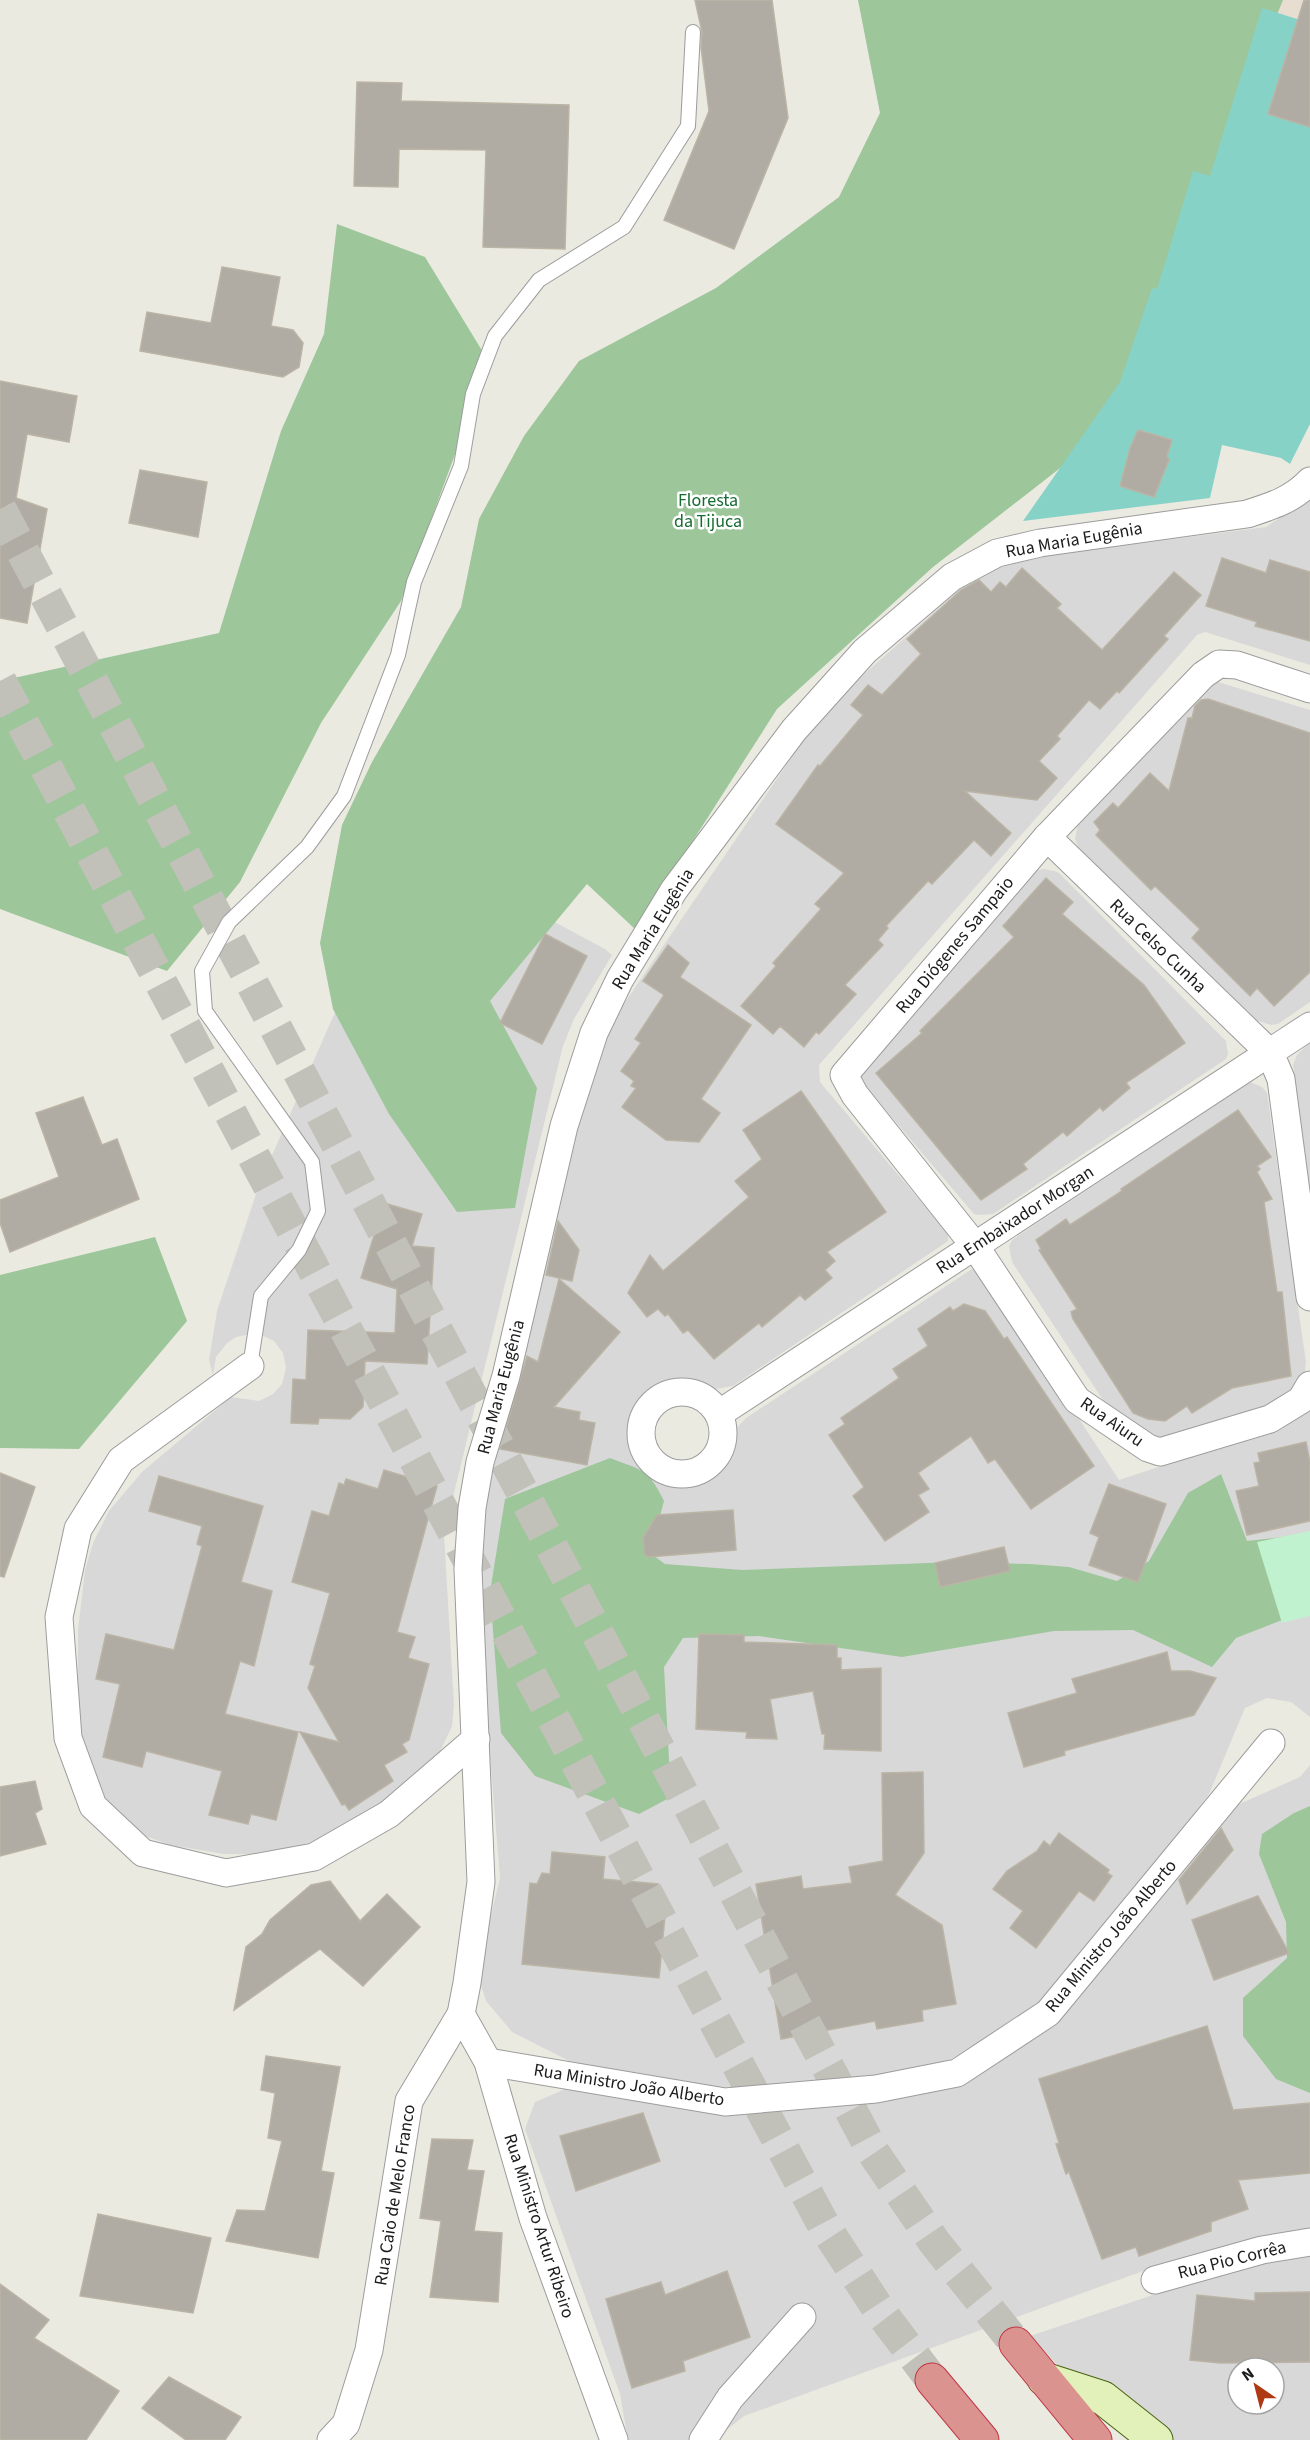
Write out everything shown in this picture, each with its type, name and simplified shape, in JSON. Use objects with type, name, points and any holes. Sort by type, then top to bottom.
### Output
[{"type":"highway","points":[[1016,2344],[1095,2440]]},
{"type":"highway","points":[[932,2380],[982,2440]]},
{"type":"street","name":"Rua Maria Eugênia","points":[[476,1739],[468,1569],[472,1508],[480,1462],[506,1376],[564,1126],[594,1033],[620,979],[674,890],[810,712],[865,651],[952,577],[997,553],[1040,543],[1247,514],[1280,504],[1299,492],[1310,481]]},
{"type":"street","name":"Rua Diógenes Sampaio","points":[[975,1246],[855,1095],[844,1075],[1047,837],[1203,675],[1219,664],[1237,665],[1310,688]]},
{"type":"street","name":"Rua Celso Cunha","points":[[1047,837],[1269,1053]]},
{"type":"street","name":"Rua Embaixador Morgan","points":[[720,1413],[1310,1026]]},
{"type":"street","points":[[1269,1053],[1281,1079],[1310,1297]]},
{"type":"street","name":"Rua Aiuru","points":[[975,1246],[1077,1400],[1148,1448],[1160,1452],[1270,1419],[1301,1400],[1310,1385]]},
{"type":"street","points":[[250,1366],[121,1460],[78,1530],[59,1617],[68,1738],[93,1806],[143,1854],[226,1873],[314,1857],[388,1814],[476,1739]]},
{"type":"street","name":"Rua Caio de Melo Franco","points":[[331,2440],[346,2424],[369,2349],[408,2101],[461,2014],[481,1882],[476,1739]]},
{"type":"street","name":"Rua Ministro João Alberto","points":[[488,2062],[725,2102],[876,2089],[957,2073],[1048,2013],[1271,1743]]},
{"type":"street","name":"Rua Ministro Artur Ribeiro","points":[[461,2014],[488,2062],[533,2218],[614,2440]]},
{"type":"street","name":"Rua Pio Corrêa","points":[[1155,2280],[1251,2252],[1310,2242]]},
{"type":"street","points":[[703,2440],[730,2398],[802,2317]]},
{"type":"street","points":[[1044,2379],[1103,2398],[1156,2440]]},
{"type":"lane","points":[[250,1366],[261,1296],[299,1250],[318,1211],[312,1162],[205,1011],[202,971],[229,922],[307,847],[344,796],[398,656],[414,582],[461,466],[473,394],[495,336],[539,280],[624,227],[688,126],[693,33]]},
{"type":"shaded area","points":[[1263,0],[1310,0],[1310,23],[1262,8]]},
{"type":"shaded area","points":[[1262,8],[1310,23],[1310,424],[1290,464],[1281,458],[1222,445],[1210,498],[1023,521],[1120,382],[1152,288],[1157,289],[1193,171],[1210,176]]},
{"type":"shaded area","points":[[1310,498],[1310,665],[1205,632],[1197,635],[819,1065],[820,1082],[948,1234],[948,1241],[733,1386],[716,1389],[678,1380],[654,1388],[638,1404],[629,1428],[634,1455],[641,1468],[652,1477],[676,1485],[702,1482],[720,1470],[728,1460],[734,1431],[746,1418],[972,1269],[983,1272],[1119,1480],[1279,1427],[1310,1407],[1310,1717],[1291,1702],[1267,1698],[1245,1708],[1209,1794],[1080,1967],[1012,2027],[937,2066],[817,2086],[699,2087],[587,2070],[512,2032],[486,2001],[477,1973],[500,1878],[472,1537],[588,1076],[613,1020],[823,711],[973,577],[1007,561],[1266,527]]},
{"type":"shaded area","points":[[1218,682],[1310,710],[1310,1002],[1278,1024],[1271,1025],[1252,1019],[1078,847],[1075,839],[1078,823],[1208,683]]},
{"type":"shaded area","points":[[405,842],[605,949],[612,955],[574,1019],[563,1046],[444,1534],[454,1705],[452,1726],[439,1754],[402,1795],[316,1841],[267,1853],[248,1854],[224,1854],[170,1845],[143,1835],[113,1811],[90,1774],[78,1723],[78,1630],[85,1570],[93,1543],[109,1511],[142,1472],[231,1397],[259,1401],[273,1394],[282,1384],[286,1368],[283,1353],[274,1341],[257,1333],[236,1337],[227,1343],[216,1357],[213,1375],[209,1360],[217,1311],[259,1185],[376,919]]},
{"type":"shaded area","points":[[1036,870],[1058,872],[1226,1041],[1228,1054],[1226,1059],[993,1214],[978,1215],[974,1214],[860,1080],[859,1068]]},
{"type":"shaded area","points":[[1310,1042],[1310,1191],[1293,1065],[1297,1055]]},
{"type":"shaded area","points":[[1250,1082],[1262,1087],[1267,1093],[1306,1362],[1304,1379],[1285,1403],[1145,1449],[1132,1444],[1012,1262],[1009,1246],[1012,1240]]},
{"type":"shaded area","points":[[1310,1765],[1310,2232],[1284,2232],[1143,2271],[744,2416],[714,2440],[628,2440],[620,2394],[525,2129],[535,2102],[570,2087],[784,2110],[909,2097],[979,2075],[1052,2023],[1228,1809],[1300,1777]]},
{"type":"shaded area","points":[[1310,2256],[1310,2440],[1172,2440],[1074,2382],[1030,2336],[1237,2267],[1286,2257]]},
{"type":"green space","name":"Floresta da Tijuca","points":[[858,0],[1283,0],[1109,430],[933,567],[777,709],[636,930],[587,884],[490,1001],[537,1088],[515,1208],[457,1212],[389,1114],[333,1009],[320,943],[342,825],[372,762],[461,607],[479,519],[524,436],[579,361],[716,288],[839,197],[880,113]]},
{"type":"green space","points":[[337,224],[425,257],[489,362],[401,601],[321,723],[240,882],[167,971],[0,909],[0,681],[219,633],[281,431],[324,334]]},
{"type":"green space","points":[[155,1237],[187,1321],[79,1449],[0,1448],[0,1275]]},
{"type":"green space","points":[[610,1458],[649,1476],[664,1501],[650,1553],[665,1564],[742,1570],[955,1562],[1030,1564],[1069,1567],[1117,1581],[1149,1561],[1188,1493],[1221,1474],[1247,1541],[1310,1534],[1310,1609],[1236,1638],[1212,1667],[1133,1630],[1054,1631],[902,1657],[759,1636],[683,1638],[664,1667],[671,1797],[639,1814],[535,1776],[501,1733],[490,1592],[505,1499]]},
{"type":"green space","points":[[1310,1531],[1310,1616],[1282,1623],[1257,1542]]},
{"type":"green space","points":[[1310,1806],[1310,2093],[1276,2079],[1243,2036],[1243,1998],[1287,1958],[1286,1922],[1259,1854],[1262,1834],[1294,1813]]},
{"type":"building","points":[[695,0],[772,0],[788,118],[734,249],[664,220],[709,111],[701,47],[702,32]]},
{"type":"building","points":[[1304,0],[1310,0],[1310,127],[1268,114]]},
{"type":"building","points":[[357,82],[402,83],[401,101],[569,105],[565,249],[483,247],[486,150],[399,149],[398,187],[354,186]]},
{"type":"building","points":[[222,267],[280,277],[271,326],[293,330],[303,343],[299,367],[283,377],[140,351],[147,312],[211,323]]},
{"type":"building","points":[[0,381],[77,396],[69,442],[27,434],[16,498],[47,509],[27,623],[0,618]]},
{"type":"building","points":[[1138,430],[1172,440],[1167,456],[1169,460],[1154,497],[1120,486],[1130,448]]},
{"type":"building","points":[[140,470],[207,482],[198,537],[129,523]]},
{"type":"building","points":[[1222,558],[1266,573],[1270,560],[1310,572],[1310,641],[1255,626],[1257,622],[1206,606]]},
{"type":"building","points":[[1022,568],[1061,604],[1057,608],[1102,650],[1174,572],[1201,595],[1164,636],[1168,639],[1119,693],[1117,691],[1100,709],[1089,700],[1057,736],[1060,739],[1039,761],[1057,778],[1037,800],[965,791],[1011,833],[991,856],[974,840],[932,884],[928,881],[886,926],[888,928],[878,940],[883,945],[845,985],[856,994],[819,1034],[816,1032],[804,1047],[780,1026],[773,1034],[741,1006],[776,966],[773,963],[821,909],[815,904],[844,873],[776,824],[818,765],[820,766],[863,715],[851,705],[868,685],[882,695],[921,654],[907,639],[961,590],[979,580],[991,592],[1000,582],[1006,587]]},
{"type":"building","points":[[1208,699],[1310,733],[1310,972],[1274,1006],[1257,988],[1250,996],[1192,938],[1200,929],[1155,886],[1151,890],[1096,835],[1100,830],[1094,822],[1113,803],[1118,808],[1150,773],[1169,791],[1188,718],[1192,718],[1195,706],[1201,700]]},
{"type":"building","points":[[1046,878],[1073,902],[1062,914],[1144,985],[1185,1043],[1126,1083],[1130,1088],[1103,1111],[1100,1107],[1067,1136],[1063,1132],[1023,1164],[1027,1169],[981,1200],[876,1073],[922,1033],[920,1031],[1014,937],[1003,926]]},
{"type":"building","points":[[545,934],[587,956],[542,1044],[500,1023]]},
{"type":"building","points":[[668,945],[689,963],[680,977],[751,1025],[701,1099],[720,1113],[699,1142],[666,1140],[622,1107],[636,1088],[631,1086],[634,1081],[621,1071],[641,1043],[635,1039],[664,995],[643,981]]},
{"type":"building","points":[[801,1091],[886,1212],[827,1252],[835,1261],[825,1270],[832,1278],[805,1300],[800,1295],[762,1327],[759,1323],[714,1359],[688,1330],[683,1333],[668,1314],[665,1316],[658,1309],[647,1317],[628,1293],[650,1255],[663,1271],[749,1197],[735,1181],[762,1159],[743,1130]]},
{"type":"building","points":[[83,1097],[102,1145],[117,1139],[139,1199],[10,1252],[0,1223],[0,1200],[59,1177],[36,1113]]},
{"type":"building","points":[[1238,1110],[1271,1157],[1257,1166],[1260,1169],[1257,1172],[1272,1199],[1264,1202],[1277,1292],[1282,1292],[1291,1376],[1232,1388],[1192,1413],[1187,1406],[1165,1421],[1148,1419],[1133,1413],[1073,1319],[1071,1312],[1077,1309],[1039,1250],[1041,1249],[1036,1240],[1066,1219],[1070,1225]]},
{"type":"building","points":[[384,1203],[422,1214],[412,1246],[434,1248],[427,1364],[365,1361],[363,1407],[350,1419],[319,1418],[318,1424],[291,1423],[293,1379],[306,1380],[308,1330],[395,1333],[397,1289],[361,1278]]},
{"type":"building","points":[[558,1221],[579,1250],[572,1281],[546,1275]]},
{"type":"building","points":[[559,1279],[620,1332],[554,1407],[580,1412],[579,1420],[595,1423],[587,1465],[500,1449],[527,1356],[538,1362]]},
{"type":"building","points":[[964,1304],[985,1311],[1004,1339],[1007,1337],[1094,1466],[1031,1509],[995,1459],[988,1463],[971,1436],[918,1473],[929,1489],[918,1495],[929,1512],[885,1541],[853,1496],[864,1487],[829,1435],[845,1424],[841,1418],[899,1378],[893,1369],[928,1346],[918,1329],[950,1307],[953,1311]]},
{"type":"building","points":[[1306,1442],[1310,1462],[1310,1521],[1247,1535],[1236,1491],[1259,1486],[1254,1463],[1260,1462],[1258,1453]]},
{"type":"building","points":[[384,1470],[437,1486],[397,1632],[415,1637],[408,1658],[429,1664],[409,1740],[402,1744],[407,1752],[384,1765],[393,1781],[349,1810],[345,1804],[342,1805],[300,1732],[339,1742],[308,1688],[315,1666],[310,1664],[330,1593],[292,1582],[312,1511],[329,1516],[339,1483],[344,1485],[346,1479],[378,1489]]},
{"type":"building","points":[[0,1473],[35,1487],[4,1577],[0,1576]]},
{"type":"building","points":[[159,1476],[263,1506],[241,1582],[272,1591],[254,1666],[240,1661],[225,1714],[298,1732],[276,1820],[251,1814],[248,1824],[209,1815],[222,1771],[146,1751],[142,1767],[103,1757],[120,1684],[96,1679],[106,1634],[174,1650],[202,1546],[197,1544],[202,1526],[149,1511]]},
{"type":"building","points":[[1109,1484],[1166,1504],[1138,1582],[1089,1565],[1099,1537],[1090,1533]]},
{"type":"building","points":[[733,1510],[736,1550],[648,1557],[644,1554],[643,1538],[657,1515]]},
{"type":"building","points":[[1004,1547],[1010,1571],[940,1587],[935,1563]]},
{"type":"building","points":[[699,1634],[744,1635],[744,1642],[837,1645],[837,1658],[841,1658],[841,1670],[881,1668],[881,1751],[824,1749],[825,1734],[822,1734],[813,1691],[770,1699],[777,1739],[746,1738],[747,1732],[696,1729]]},
{"type":"building","points":[[1167,1652],[1171,1671],[1190,1671],[1216,1678],[1194,1715],[1064,1751],[1065,1755],[1024,1767],[1008,1713],[1077,1693],[1072,1679]]},
{"type":"building","points":[[923,1772],[924,1853],[895,1895],[942,1925],[956,2004],[922,2010],[923,2021],[877,2029],[875,2021],[781,2039],[756,1884],[801,1876],[803,1889],[852,1883],[849,1867],[883,1861],[882,1773]]},
{"type":"building","points":[[35,1781],[42,1809],[35,1813],[46,1844],[0,1856],[0,1787]]},
{"type":"building","points":[[1221,1828],[1233,1850],[1187,1904],[1179,1880]]},
{"type":"building","points":[[1059,1833],[1109,1870],[1107,1873],[1112,1876],[1094,1901],[1079,1891],[1036,1948],[1010,1928],[1023,1911],[993,1889],[1007,1871],[1037,1851],[1044,1841],[1050,1846]]},
{"type":"building","points":[[552,1852],[605,1857],[603,1879],[658,1884],[654,1915],[665,1916],[659,1978],[522,1964],[530,1883],[537,1884],[542,1873],[550,1874]]},
{"type":"building","points":[[330,1881],[360,1921],[387,1894],[420,1927],[363,1986],[320,1949],[234,2010],[246,1947],[262,1934],[270,1920],[311,1885]]},
{"type":"building","points":[[1258,1896],[1289,1953],[1214,1980],[1192,1920]]},
{"type":"building","points":[[1207,2026],[1233,2110],[1310,2103],[1310,2173],[1238,2180],[1248,2209],[1211,2222],[1211,2231],[1139,2256],[1136,2247],[1102,2259],[1069,2172],[1066,2174],[1039,2079]]},
{"type":"building","points":[[266,2056],[340,2067],[321,2171],[334,2173],[318,2258],[226,2241],[237,2210],[265,2211],[282,2141],[268,2138],[275,2093],[261,2090]]},
{"type":"building","points":[[643,2113],[660,2161],[576,2191],[560,2136]]},
{"type":"building","points":[[432,2139],[473,2140],[467,2170],[484,2171],[474,2231],[502,2233],[498,2302],[430,2297],[441,2221],[420,2218]]},
{"type":"building","points":[[98,2214],[211,2238],[193,2313],[80,2296]]},
{"type":"building","points":[[727,2271],[750,2337],[683,2361],[685,2371],[632,2388],[606,2299],[661,2282],[665,2295]]},
{"type":"building","points":[[0,2284],[49,2320],[34,2338],[119,2391],[86,2440],[0,2440]]},
{"type":"building","points":[[1310,2292],[1310,2362],[1286,2362],[1286,2356],[1226,2356],[1226,2363],[1190,2360],[1197,2295],[1255,2301],[1255,2293]]},
{"type":"building","points":[[169,2377],[241,2417],[225,2440],[186,2440],[142,2408]]},
{"type":"tunnel","points":[[0,509],[873,2152],[935,2243],[1016,2344]]},
{"type":"tunnel","points":[[0,681],[823,2224],[879,2310],[932,2380]]}]
